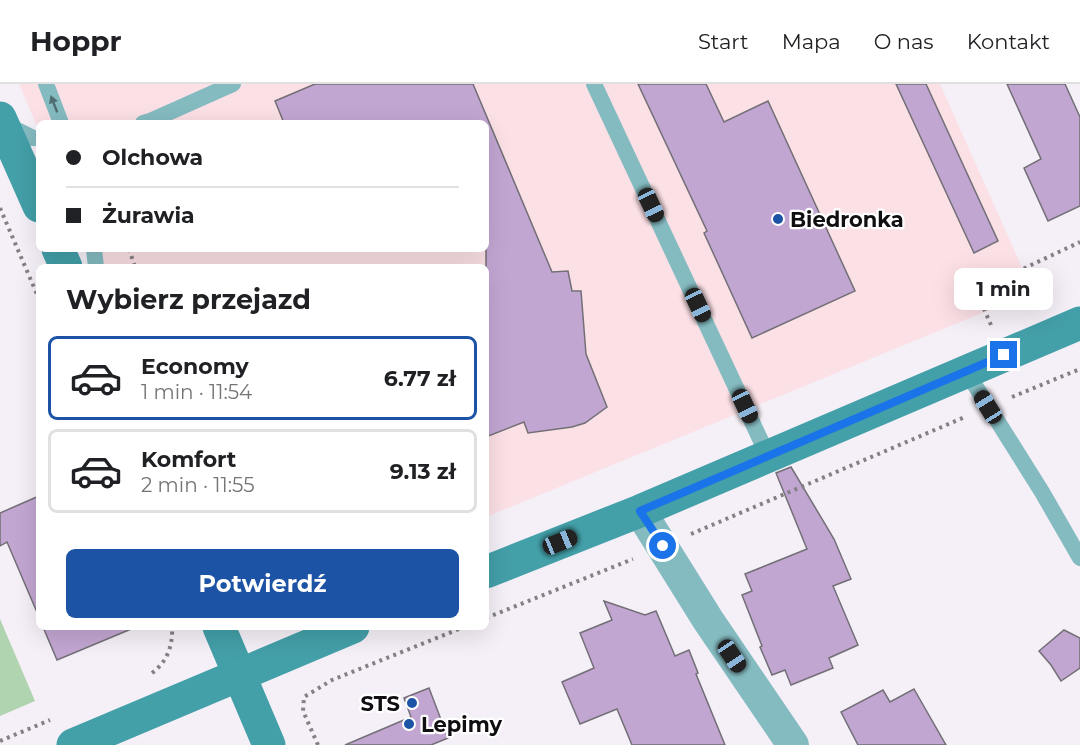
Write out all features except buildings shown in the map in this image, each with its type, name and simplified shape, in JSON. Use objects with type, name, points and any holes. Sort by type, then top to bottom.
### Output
[{"type":"street","points":[[1,121],[32,154],[36,184]]},
{"type":"street","points":[[489,571],[640,511],[1080,323]]},
{"type":"street","points":[[640,511],[708,620],[793,745]]},
{"type":"street","points":[[220,630],[269,745]]},
{"type":"street","points":[[73,745],[346,630]]},
{"type":"lane","points":[[46,84],[60,120]]},
{"type":"lane","points":[[594,84],[768,456]]},
{"type":"lane","points":[[152,120],[228,86]]},
{"type":"lane","points":[[966,371],[1042,492],[1080,558]]},
{"type":"path","points":[[0,208],[36,292]]},
{"type":"path","points":[[991,326],[976,291],[1080,242]]},
{"type":"path","points":[[1008,399],[1080,369]]},
{"type":"path","points":[[689,535],[966,417]]},
{"type":"path","points":[[489,617],[635,558]]},
{"type":"path","points":[[147,676],[166,660],[170,649],[172,630]]},
{"type":"path","points":[[317,745],[303,711],[304,697],[332,680],[457,630]]},
{"type":"path","points":[[328,672],[332,680]]},
{"type":"shaded area","points":[[19,84],[940,84],[1033,292],[489,516],[489,264],[96,264],[91,252],[489,252],[489,120],[36,120],[36,124]]},
{"type":"green space","points":[[0,619],[35,701],[0,716]]},
{"type":"place","name":"Biedronka","points":[[778,219]]},
{"type":"place","name":"STS","points":[[412,703]]},
{"type":"place","name":"Lepimy","points":[[409,724]]},
{"type":"route","points":[[663,546],[640,511],[1004,355]]}]
